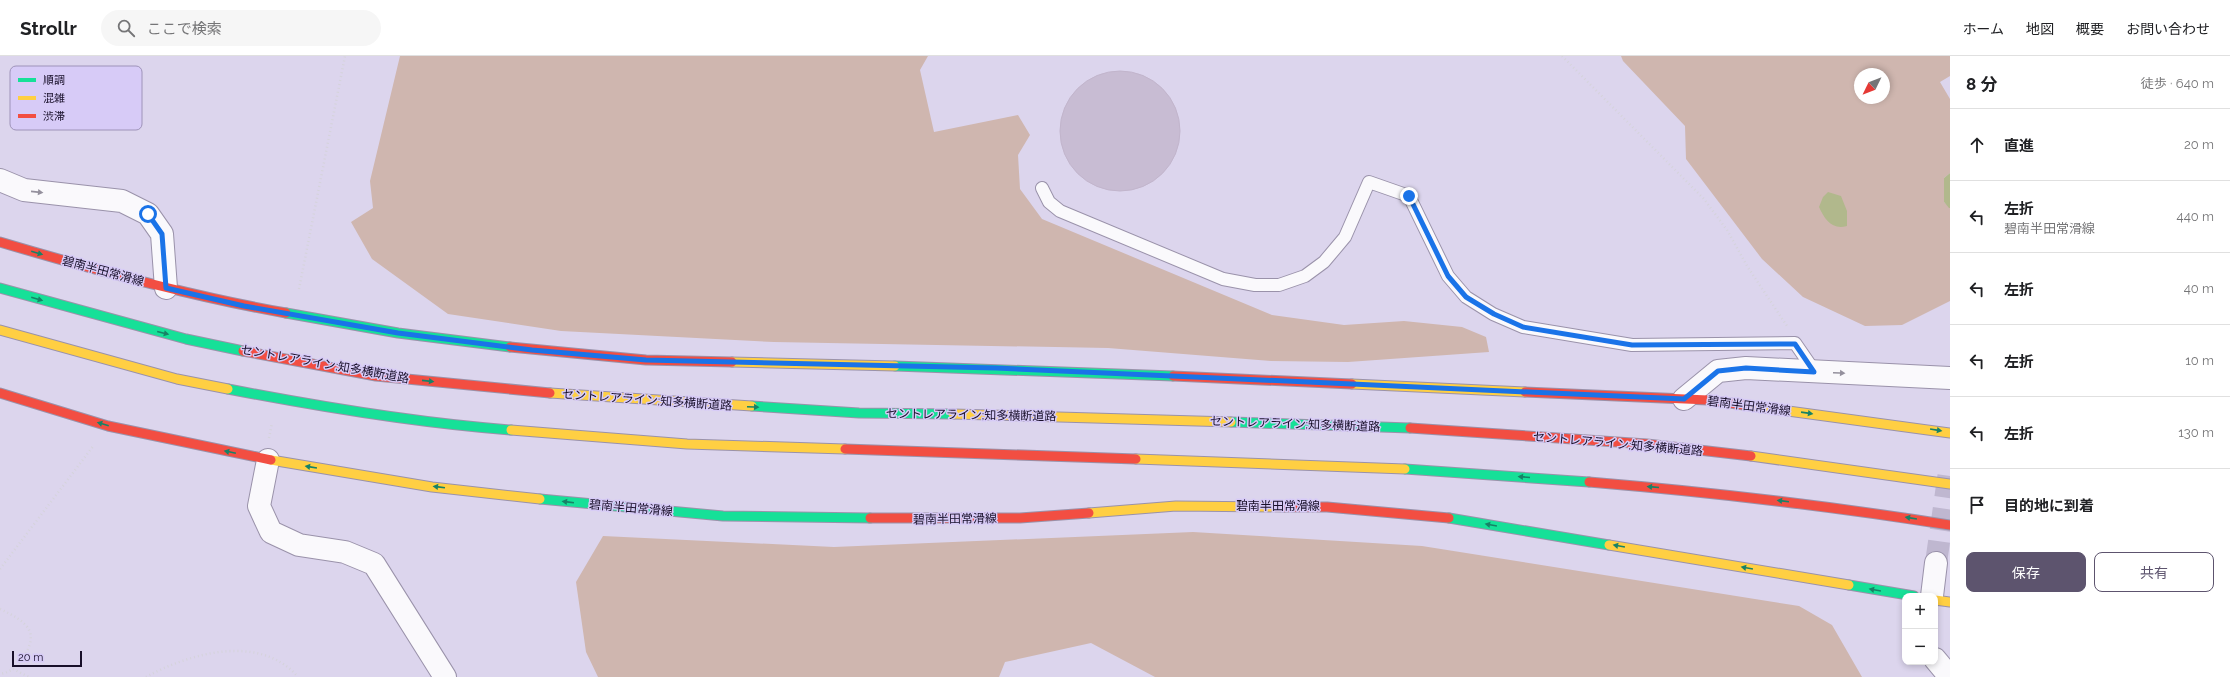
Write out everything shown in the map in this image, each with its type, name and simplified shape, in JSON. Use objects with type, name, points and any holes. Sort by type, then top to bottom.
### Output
[{"type":"main road","name":"碧南半田常滑線","points":[[0,242],[113,275],[244,306],[398,333],[532,350],[646,360],[996,368],[1708,400],[1950,433]]},
{"type":"main road","name":"セントレアライン;知多横断道路","points":[[0,288],[90,314],[186,339],[290,360],[376,376],[543,393],[859,413],[1057,416],[1407,428],[1647,444],[1802,462],[1950,484]]},
{"type":"main road","points":[[0,330],[177,380],[278,399],[466,427],[687,444],[1445,470],[1678,489],[1869,512],[1950,525]]},
{"type":"main road","name":"碧南半田常滑線","points":[[0,393],[108,426],[268,460],[440,488],[607,507],[723,516],[906,519],[1020,518],[1176,506],[1327,507],[1456,519],[1902,594]]},
{"type":"main road","points":[[1938,600],[1950,602]]},
{"type":"street","points":[[0,180],[24,190],[122,201],[148,214],[162,234],[166,288]]},
{"type":"street","points":[[1684,399],[1718,371],[1746,368],[1950,378]]},
{"type":"street","points":[[268,460],[258,506],[271,532],[299,545],[345,552],[374,564],[445,677]]},
{"type":"street","points":[[1932,593],[1936,563]]},
{"type":"street","points":[[1938,663],[1950,677]]},
{"type":"lane","points":[[1042,188],[1050,202],[1060,211],[1223,279],[1255,285],[1279,285],[1305,276],[1328,257],[1345,237],[1369,182],[1409,196],[1448,276],[1466,297],[1494,314],[1523,327],[1632,345],[1795,344],[1814,372]]},
{"type":"path","points":[[299,289],[345,56]]},
{"type":"path","points":[[1562,56],[1704,198],[1727,230],[1747,266],[1792,333],[1795,344]]},
{"type":"path","points":[[0,569],[108,426]]},
{"type":"path","points":[[0,609],[24,623],[31,635],[31,647],[13,669],[8,673],[0,674]]},
{"type":"path","points":[[146,677],[177,661],[204,655],[239,651],[268,654],[281,662],[298,677]]},
{"type":"path","points":[[13,669],[28,677]]},
{"type":"shaded area","points":[[400,56],[928,56],[920,70],[934,132],[1018,115],[1030,135],[1018,155],[1020,189],[1042,219],[1272,315],[1344,325],[1404,321],[1462,327],[1486,337],[1489,352],[1348,362],[1271,361],[1108,348],[774,342],[561,331],[448,314],[372,259],[351,222],[373,208],[370,181]]},
{"type":"shaded area","points":[[1621,56],[1950,56],[1950,76],[1940,82],[1950,99],[1950,173],[1944,178],[1944,202],[1950,208],[1950,301],[1902,325],[1865,326],[1803,297],[1762,259],[1686,159],[1685,126],[1623,61]]},
{"type":"shaded area","points":[[1950,173],[1949,208],[1944,202],[1944,178]]},
{"type":"shaded area","points":[[1828,192],[1841,196],[1847,211],[1847,226],[1837,227],[1833,225],[1821,212],[1819,207],[1823,197]]},
{"type":"shaded area","points":[[1193,532],[1422,546],[1799,606],[1832,625],[1862,677],[1155,677],[1091,643],[1005,662],[999,677],[598,677],[586,652],[576,582],[603,536],[834,547]]},
{"type":"building","points":[[1120,71],[1143,75],[1163,88],[1176,108],[1180,131],[1176,154],[1163,174],[1143,187],[1120,191],[1097,187],[1077,174],[1064,154],[1060,131],[1064,108],[1077,88],[1097,75]]},
{"type":"tunnel","points":[[1936,563],[1950,465]]},
{"type":"traffic: fast","points":[[0,288],[186,339],[243,351]]},
{"type":"traffic: fast","points":[[286,313],[398,333],[510,347]]},
{"type":"traffic: fast","points":[[895,366],[1173,376]]},
{"type":"traffic: fast","points":[[228,389],[369,414],[511,430]]},
{"type":"traffic: fast","points":[[752,406],[859,413],[953,414]]},
{"type":"traffic: fast","points":[[1231,422],[1410,428]]},
{"type":"traffic: fast","points":[[1405,469],[1589,482]]},
{"type":"traffic: fast","points":[[540,499],[723,516],[870,518]]},
{"type":"traffic: fast","points":[[1449,518],[1609,545]]},
{"type":"traffic: fast","points":[[1849,585],[1902,594]]},
{"type":"traffic: slow","points":[[0,330],[177,379],[228,389]]},
{"type":"traffic: slow","points":[[732,362],[895,366]]},
{"type":"traffic: slow","points":[[1352,384],[1525,392]]},
{"type":"traffic: slow","points":[[550,393],[752,406]]},
{"type":"traffic: slow","points":[[1744,405],[1950,433]]},
{"type":"traffic: slow","points":[[953,414],[1231,422]]},
{"type":"traffic: slow","points":[[511,430],[687,444],[845,449]]},
{"type":"traffic: slow","points":[[1751,456],[1950,484]]},
{"type":"traffic: slow","points":[[1136,459],[1405,469]]},
{"type":"traffic: slow","points":[[271,460],[432,487],[540,499]]},
{"type":"traffic: slow","points":[[1089,513],[1176,506],[1284,507]]},
{"type":"traffic: slow","points":[[1609,545],[1849,585]]},
{"type":"traffic: slow","points":[[1938,600],[1950,602]]},
{"type":"traffic: jam","points":[[0,242],[142,282],[214,299],[286,313]]},
{"type":"traffic: jam","points":[[510,347],[646,360],[732,362]]},
{"type":"traffic: jam","points":[[243,351],[376,376],[550,393]]},
{"type":"traffic: jam","points":[[1173,376],[1352,384]]},
{"type":"traffic: jam","points":[[1525,392],[1708,400],[1744,405]]},
{"type":"traffic: jam","points":[[0,393],[108,426],[271,460]]},
{"type":"traffic: jam","points":[[1410,428],[1647,444],[1751,456]]},
{"type":"traffic: jam","points":[[845,449],[1136,459]]},
{"type":"traffic: jam","points":[[1589,482],[1770,500],[1950,525]]},
{"type":"traffic: jam","points":[[1284,507],[1327,507],[1449,518]]},
{"type":"traffic: jam","points":[[870,518],[1020,518],[1089,513]]},
{"type":"route","points":[[148,214],[162,234],[166,288],[244,306],[309,318],[398,333],[532,350],[646,360],[996,368],[1684,399],[1718,371],[1746,368],[1814,372],[1795,344],[1632,345],[1523,327],[1494,314],[1466,297],[1448,276],[1409,196]]}]
